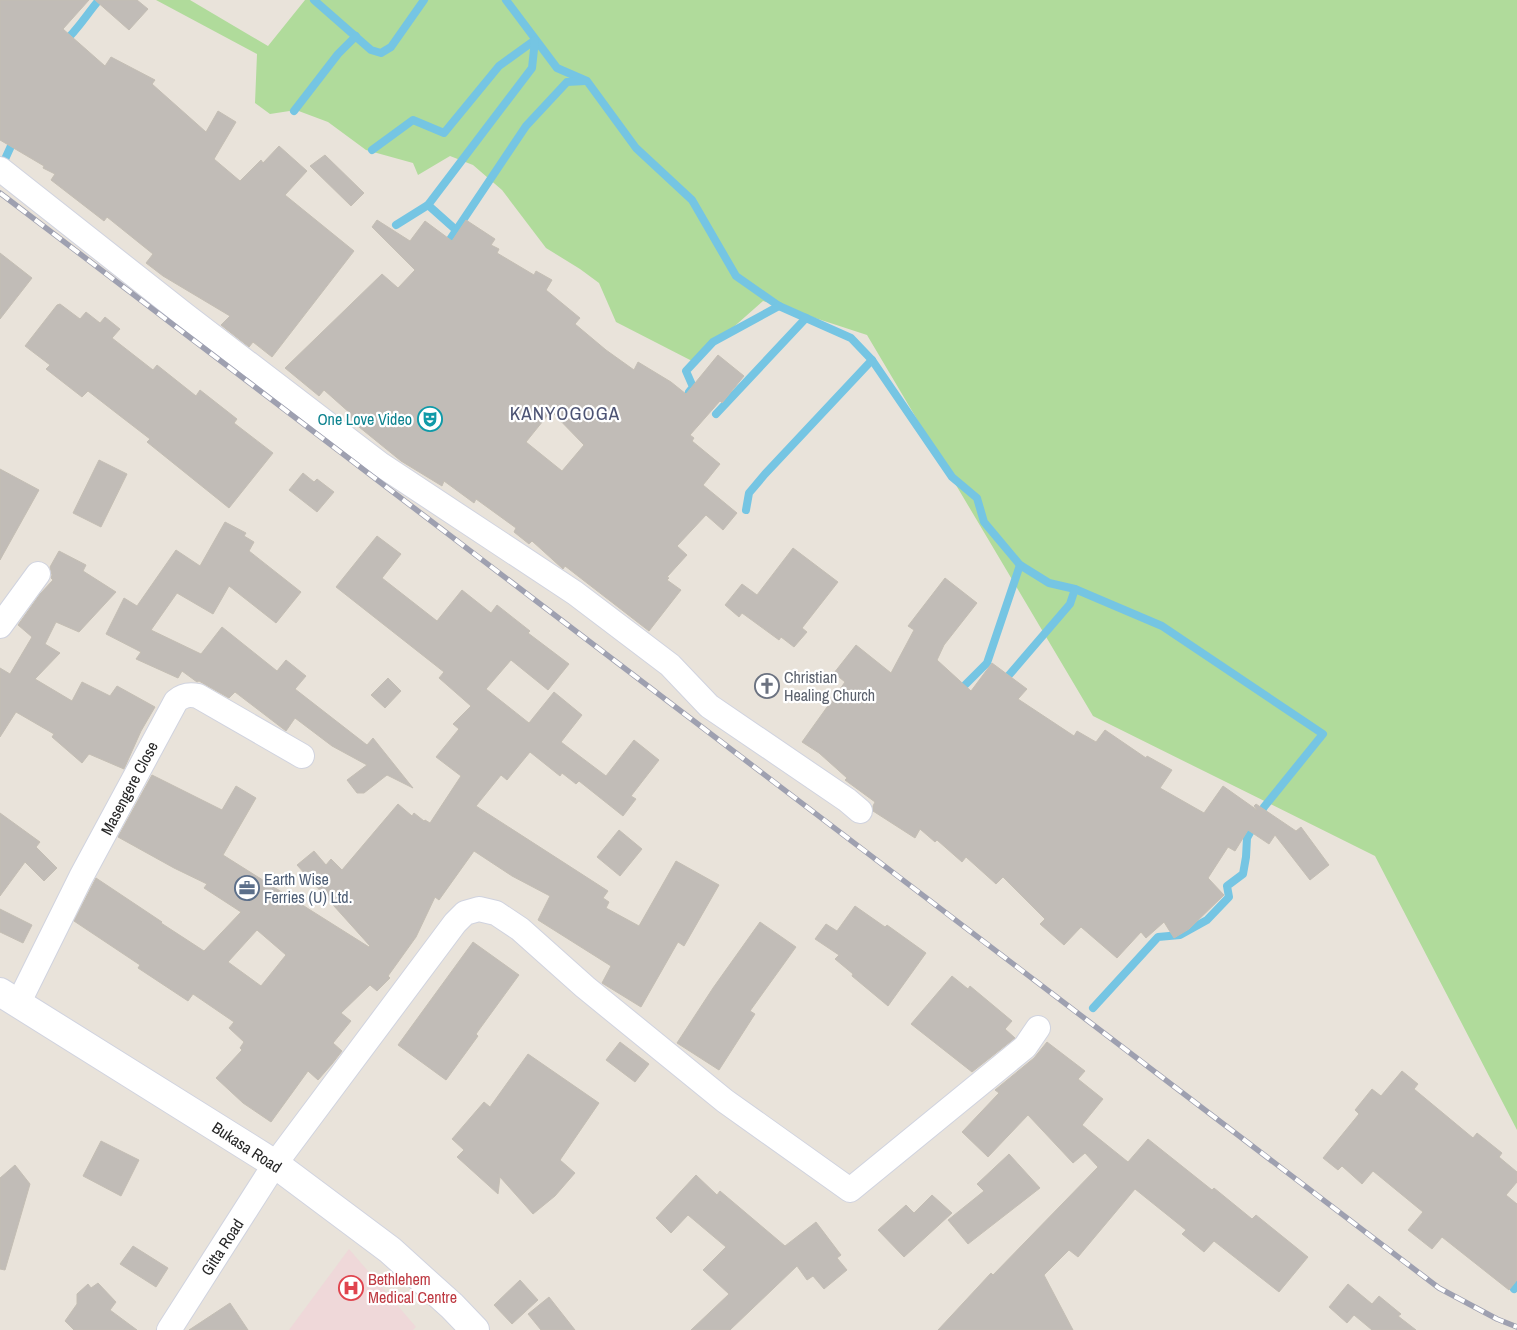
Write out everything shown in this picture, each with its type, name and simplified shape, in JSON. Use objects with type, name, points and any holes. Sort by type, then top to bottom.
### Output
[{"type":"street","points":[[0,169],[185,316],[380,464],[575,593],[670,665],[709,706],[847,800],[860,811]]},
{"type":"street","points":[[0,626],[38,574]]},
{"type":"street","name":"Masengere Close","points":[[9,998],[81,877],[176,701],[181,696],[198,696],[302,756]]},
{"type":"street","name":"Gitta Road","points":[[168,1330],[275,1164],[455,923],[465,913],[479,909],[496,913],[520,929],[585,987],[718,1096],[850,1190],[1025,1047],[1038,1028]]},
{"type":"street","name":"Bukasa Road","points":[[9,998],[275,1164],[390,1250],[452,1306],[475,1330]]},
{"type":"shaded area","name":"Bethlehem Medical Centre","points":[[349,1249],[416,1327],[413,1330],[289,1330]]},
{"type":"green space","points":[[156,0],[190,0],[268,46],[305,0],[1517,0],[1517,1130],[1375,856],[1093,716],[867,335],[763,301],[694,362],[616,322],[599,283],[546,248],[502,190],[473,165],[450,156],[418,175],[413,163],[366,150],[328,122],[296,110],[270,114],[255,103],[257,54]]},
{"type":"building","points":[[0,0],[89,0],[63,29],[105,66],[111,57],[155,80],[152,84],[206,132],[218,111],[236,122],[214,159],[240,181],[261,160],[263,163],[279,146],[307,171],[285,195],[354,251],[272,357],[253,342],[249,347],[221,325],[230,316],[163,276],[146,263],[153,254],[107,217],[104,221],[51,180],[55,174],[0,140]]},
{"type":"building","points":[[95,0],[137,0],[148,9],[129,30]]},
{"type":"building","points":[[325,155],[364,193],[351,206],[310,166]]},
{"type":"building","points":[[377,220],[410,241],[425,221],[452,241],[466,220],[495,239],[491,245],[499,249],[497,253],[534,275],[536,271],[552,280],[546,290],[580,318],[575,324],[634,370],[638,362],[671,382],[686,394],[718,355],[744,376],[722,403],[720,401],[690,435],[694,438],[692,441],[720,464],[703,485],[737,513],[723,530],[706,515],[677,546],[687,555],[667,577],[669,578],[667,580],[681,590],[649,631],[565,566],[563,569],[532,541],[529,544],[514,532],[516,528],[476,499],[474,503],[444,481],[442,486],[401,461],[348,418],[351,414],[324,390],[319,396],[285,368],[382,274],[398,288],[415,270],[372,227]],"holes":[[[551,411],[584,445],[562,471],[526,442]]]},
{"type":"building","points":[[0,253],[32,278],[0,319]]},
{"type":"building","points":[[60,304],[80,319],[86,312],[100,323],[105,317],[120,329],[112,338],[153,370],[157,365],[196,396],[200,390],[237,419],[234,423],[273,453],[229,508],[147,442],[150,439],[88,391],[82,397],[46,369],[50,365],[25,346],[57,305]]},
{"type":"building","points":[[99,460],[127,474],[101,527],[73,513]]},
{"type":"building","points":[[0,469],[39,490],[0,560]]},
{"type":"building","points":[[303,473],[314,482],[317,479],[334,492],[317,512],[289,490]]},
{"type":"building","points":[[225,522],[246,533],[244,536],[254,542],[249,551],[301,592],[276,623],[229,586],[213,614],[177,593],[151,630],[201,654],[222,627],[277,671],[286,660],[306,676],[295,689],[367,745],[373,738],[413,788],[387,775],[364,793],[357,793],[347,780],[367,765],[332,746],[295,718],[286,731],[235,692],[229,698],[199,681],[197,682],[182,671],[178,678],[136,659],[141,652],[106,634],[124,598],[137,606],[176,550],[200,566]]},
{"type":"building","points":[[377,536],[401,554],[382,578],[437,621],[462,590],[491,613],[497,605],[530,631],[528,633],[569,664],[548,690],[511,660],[486,689],[529,723],[554,692],[582,715],[561,742],[606,776],[634,740],[659,760],[631,796],[636,799],[623,816],[579,781],[576,784],[562,773],[560,776],[530,752],[507,780],[501,775],[476,806],[608,891],[603,898],[609,902],[606,908],[639,926],[676,861],[719,885],[684,946],[678,942],[641,1007],[602,983],[611,966],[538,920],[550,896],[512,876],[474,851],[439,900],[435,897],[416,937],[388,976],[390,978],[377,991],[370,985],[341,1013],[351,1021],[333,1043],[342,1051],[318,1080],[308,1071],[271,1122],[243,1103],[216,1078],[242,1050],[240,1048],[244,1042],[229,1028],[234,1022],[193,994],[188,1001],[138,968],[140,965],[74,921],[96,878],[204,951],[241,912],[204,888],[207,884],[118,837],[152,775],[222,810],[236,786],[256,798],[223,855],[370,946],[297,865],[314,851],[326,865],[331,859],[342,870],[398,804],[412,816],[414,813],[430,823],[461,776],[436,757],[459,729],[453,724],[471,706],[439,678],[444,672],[336,587]],"holes":[[[257,930],[286,955],[261,986],[228,962]]]},
{"type":"building","points":[[793,548],[838,582],[802,628],[807,632],[794,647],[781,637],[779,640],[742,613],[739,617],[725,605],[742,584],[757,595]]},
{"type":"building","points":[[59,551],[86,565],[83,571],[116,592],[79,632],[56,622],[45,644],[60,653],[35,679],[72,701],[82,682],[110,696],[117,686],[155,707],[141,731],[124,769],[89,754],[82,763],[52,737],[54,734],[16,712],[0,737],[0,668],[10,674],[32,637],[18,625],[40,594],[53,580],[50,567]]},
{"type":"building","points":[[945,578],[977,603],[944,645],[937,660],[971,691],[992,663],[1027,689],[1018,699],[1074,736],[1077,731],[1096,742],[1105,730],[1146,758],[1147,756],[1172,770],[1160,788],[1204,813],[1223,786],[1257,810],[1254,806],[1256,804],[1296,831],[1301,827],[1329,865],[1310,880],[1275,835],[1269,844],[1248,830],[1235,851],[1228,847],[1208,878],[1224,895],[1189,929],[1174,938],[1164,922],[1146,938],[1141,932],[1117,958],[1081,927],[1064,945],[1040,924],[1045,919],[1003,877],[996,884],[966,857],[962,862],[937,840],[935,842],[920,829],[915,838],[873,811],[875,802],[845,780],[847,778],[819,753],[802,742],[845,682],[834,673],[856,645],[891,673],[914,630],[908,626]]},
{"type":"building","points":[[388,678],[401,691],[385,708],[371,695]]},
{"type":"building","points":[[0,813],[40,842],[36,847],[57,868],[44,881],[25,862],[0,896]]},
{"type":"building","points":[[619,830],[642,849],[620,876],[597,857]]},
{"type":"building","points":[[855,906],[885,927],[887,925],[926,953],[888,1006],[835,959],[839,955],[815,939],[826,924],[837,931]]},
{"type":"building","points":[[0,909],[32,925],[23,943],[0,932]]},
{"type":"building","points":[[760,922],[796,947],[750,1011],[755,1014],[719,1070],[677,1043]]},
{"type":"building","points":[[473,942],[519,975],[476,1034],[478,1036],[446,1080],[398,1045]]},
{"type":"building","points":[[952,976],[968,989],[970,986],[1012,1021],[1005,1029],[1015,1038],[972,1072],[911,1024]]},
{"type":"building","points":[[620,1042],[649,1064],[635,1082],[606,1060]]},
{"type":"building","points":[[1047,1042],[1085,1071],[1078,1079],[1103,1099],[1082,1125],[1128,1162],[1148,1139],[1212,1190],[1214,1188],[1252,1219],[1256,1215],[1308,1257],[1279,1292],[1214,1241],[1204,1252],[1182,1234],[1186,1230],[1135,1189],[1078,1257],[1069,1250],[1044,1275],[1073,1330],[938,1330],[991,1273],[993,1275],[1098,1167],[1085,1153],[1073,1163],[1028,1115],[988,1157],[962,1132],[999,1093],[995,1090],[1034,1058]]},
{"type":"building","points":[[528,1054],[599,1103],[560,1160],[575,1173],[555,1196],[533,1214],[500,1177],[498,1194],[457,1157],[464,1150],[452,1139],[484,1102],[490,1107]]},
{"type":"building","points":[[1402,1071],[1418,1084],[1414,1089],[1473,1138],[1477,1133],[1502,1153],[1499,1157],[1517,1172],[1517,1182],[1506,1195],[1517,1204],[1517,1280],[1509,1290],[1442,1237],[1432,1249],[1408,1230],[1423,1212],[1373,1171],[1362,1184],[1342,1166],[1338,1170],[1323,1158],[1359,1114],[1355,1110],[1372,1089],[1381,1096]]},
{"type":"building","points":[[101,1141],[139,1160],[121,1196],[83,1176]]},
{"type":"building","points":[[1009,1154],[1040,1188],[968,1244],[948,1220],[984,1191],[977,1184]]},
{"type":"building","points":[[15,1165],[30,1184],[5,1270],[0,1269],[0,1178]]},
{"type":"building","points":[[696,1175],[717,1195],[720,1191],[785,1246],[816,1222],[841,1255],[837,1258],[847,1270],[824,1289],[813,1276],[807,1280],[797,1266],[730,1330],[691,1330],[729,1294],[703,1270],[726,1247],[688,1215],[671,1233],[656,1218]]},
{"type":"building","points":[[932,1195],[952,1213],[904,1257],[878,1230],[906,1205],[914,1213]]},
{"type":"building","points":[[133,1246],[168,1268],[156,1287],[120,1264]]},
{"type":"building","points":[[520,1280],[538,1300],[512,1324],[494,1305]]},
{"type":"building","points":[[98,1283],[116,1302],[110,1310],[137,1330],[74,1330],[65,1321],[77,1304],[77,1294],[88,1284],[91,1288]]},
{"type":"building","points":[[1348,1284],[1372,1304],[1379,1296],[1401,1314],[1398,1316],[1416,1330],[1372,1330],[1354,1315],[1347,1323],[1329,1307]]},
{"type":"building","points":[[549,1297],[575,1330],[541,1330],[528,1314]]},
{"type":"building","points":[[230,1303],[248,1330],[189,1330]]},
{"type":"waterway","points":[[63,43],[99,0]]},
{"type":"waterway","points":[[314,0],[371,50],[381,53],[391,47],[424,0]]},
{"type":"waterway","points":[[506,0],[557,68],[587,81],[636,148],[692,200],[736,276],[779,306],[851,338],[872,360],[952,477],[977,498],[984,522],[1020,565],[1049,583],[1075,589],[1162,626],[1323,734],[1264,807],[1247,838],[1243,874],[1227,886],[1229,897],[1207,920],[1180,935],[1158,937],[1093,1008]]},
{"type":"waterway","points":[[294,111],[338,54],[356,36]]},
{"type":"waterway","points":[[372,150],[413,120],[444,133],[499,66],[535,40]]},
{"type":"waterway","points":[[396,225],[428,205],[532,68],[535,40]]},
{"type":"waterway","points":[[445,247],[526,126],[567,82],[585,81]]},
{"type":"waterway","points":[[1,168],[15,137]]},
{"type":"waterway","points":[[428,205],[456,230]]},
{"type":"waterway","points":[[689,392],[693,387],[686,371],[713,342],[779,306]]},
{"type":"waterway","points":[[716,414],[806,318]]},
{"type":"waterway","points":[[746,510],[749,493],[872,360]]},
{"type":"waterway","points":[[958,692],[987,663],[1020,565]]},
{"type":"waterway","points":[[1003,682],[1070,604],[1075,589]]},
{"type":"waterway","points":[[1514,1289],[1517,1285]]},
{"type":"railway","points":[[0,193],[1439,1288],[1497,1319],[1517,1327]]},
{"type":"place","name":"One Love Video","points":[[430,419]]},
{"type":"place","name":"Christian Healing Church","points":[[767,686]]},
{"type":"place","name":"Earth Wise Ferries (U) Ltd.","points":[[247,888]]},
{"type":"place","name":"Bethlehem Medical Centre","points":[[351,1288]]},
{"type":"district","name":"KANYOGOGA","points":[[565,413]]}]
